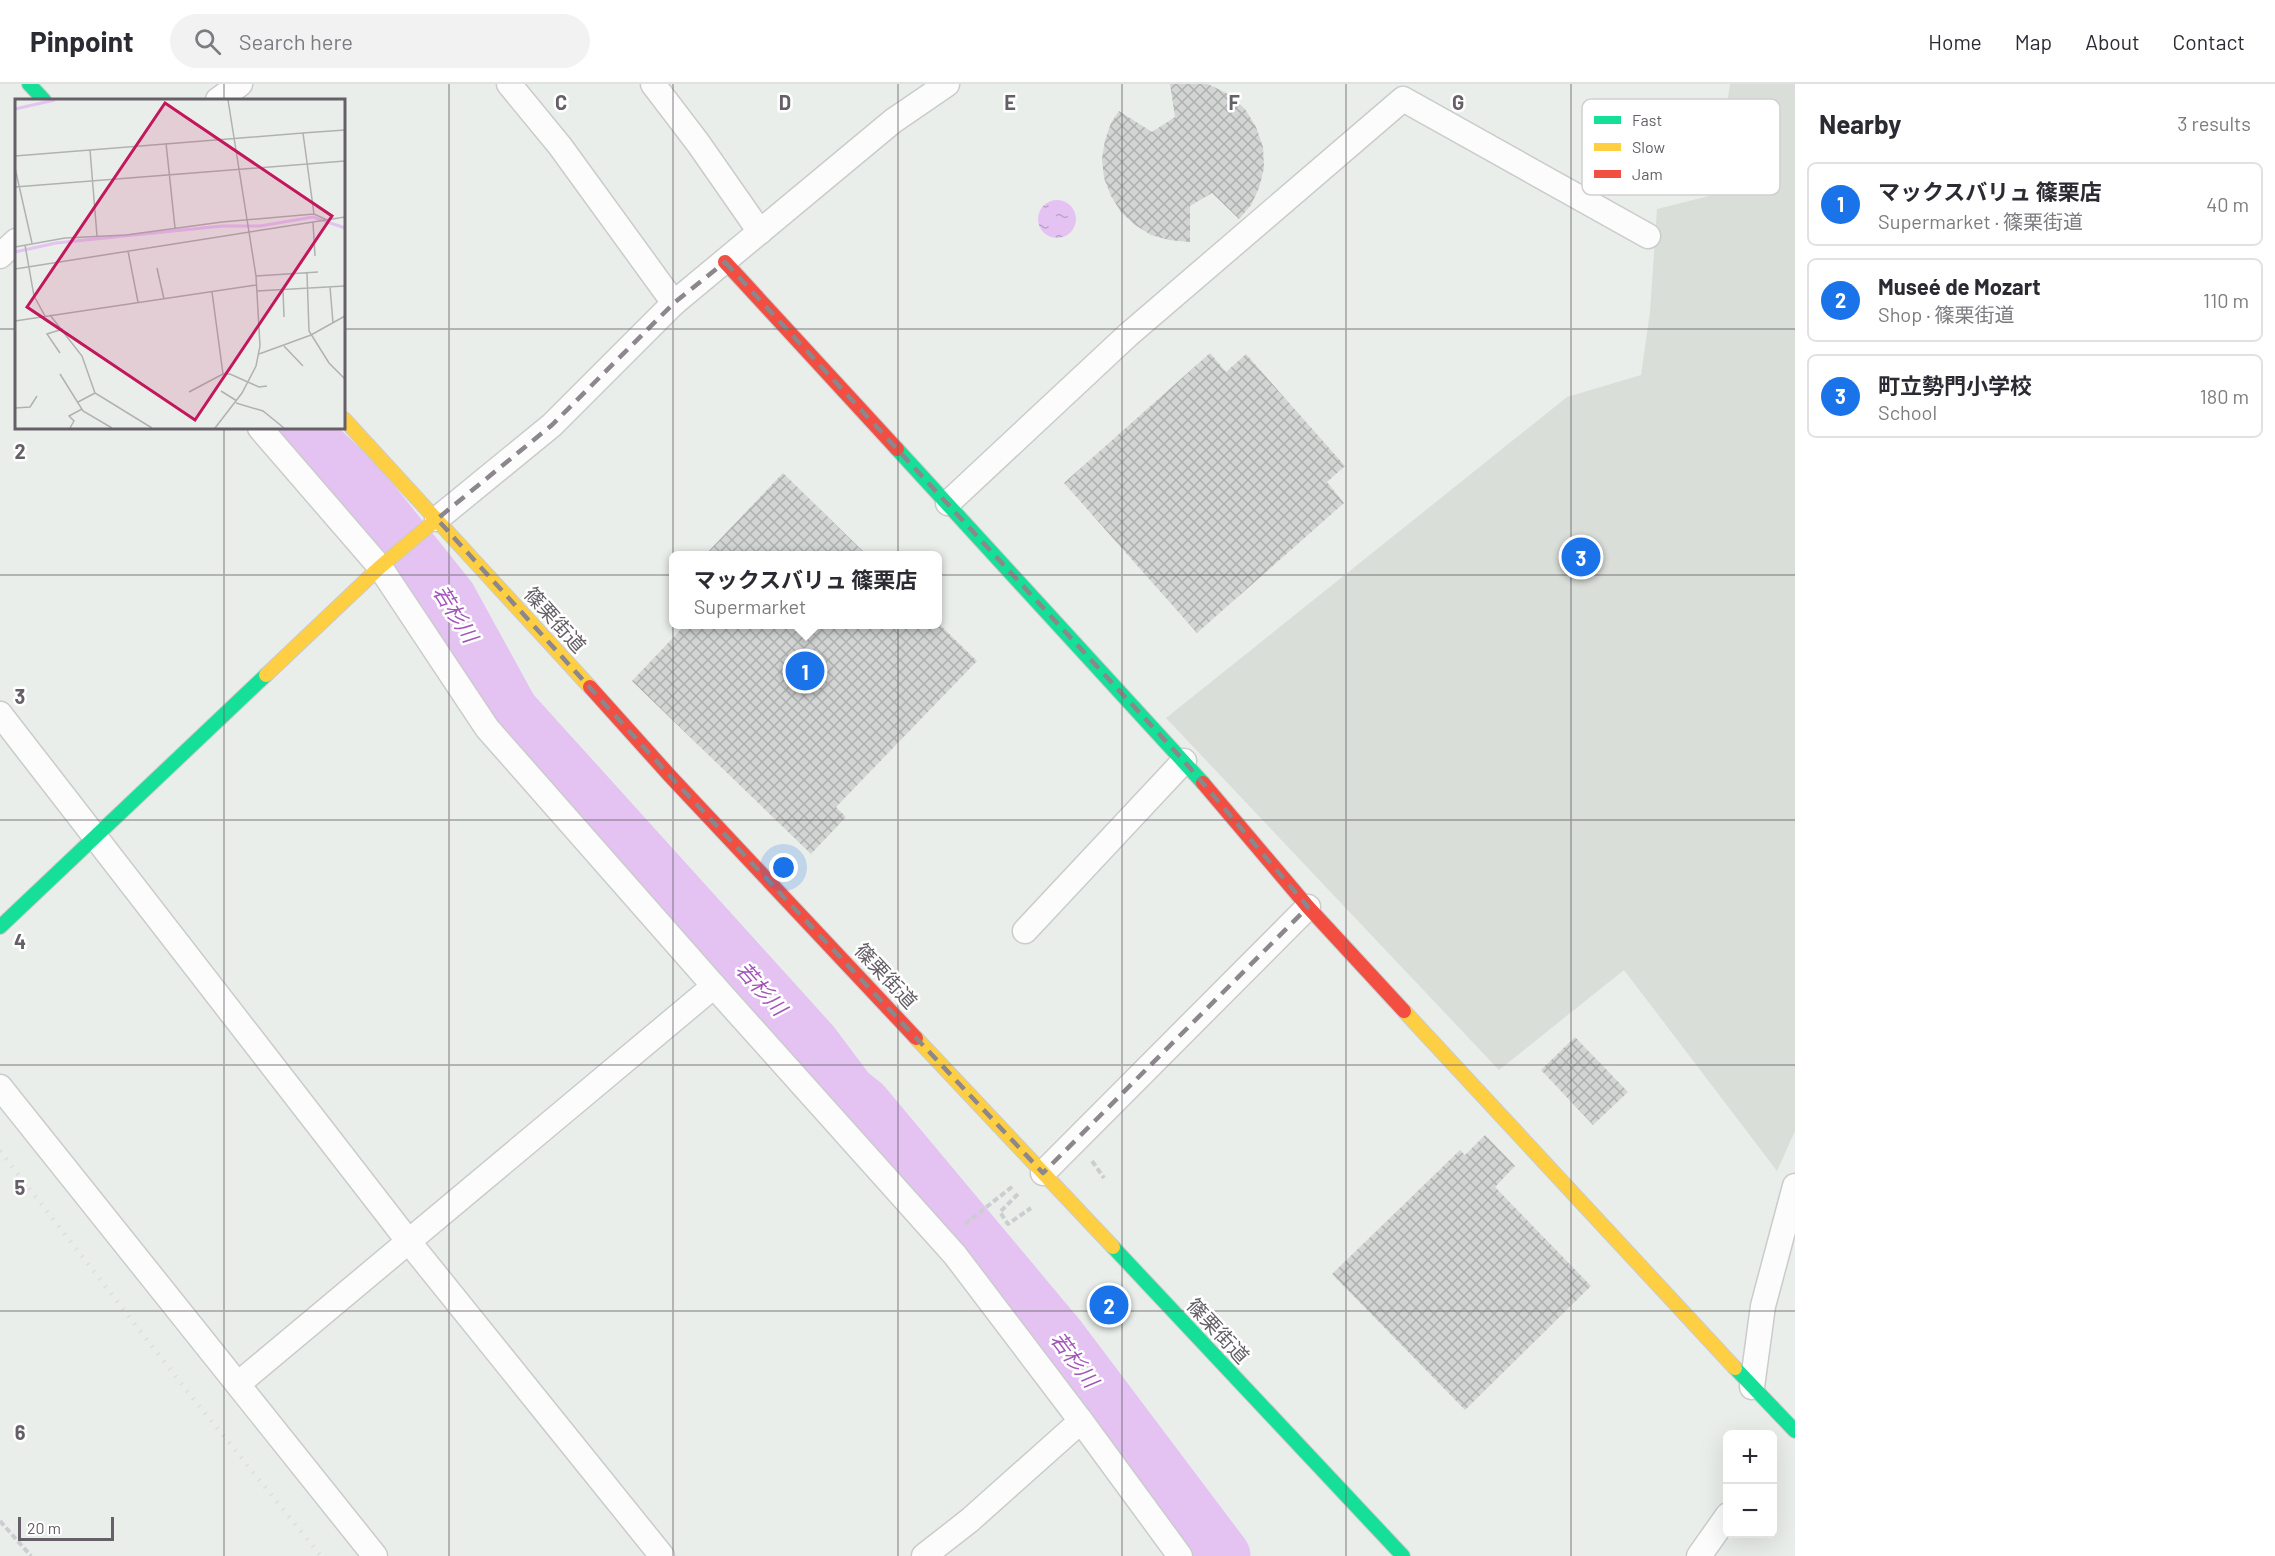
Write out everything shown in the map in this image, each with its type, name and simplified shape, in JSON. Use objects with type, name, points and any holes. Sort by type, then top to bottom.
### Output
[{"type":"street","points":[[29,84],[43,99]]},
{"type":"street","points":[[219,99],[240,84]]},
{"type":"street","points":[[509,84],[560,146],[674,303]]},
{"type":"street","points":[[653,84],[698,143],[760,232]]},
{"type":"street","points":[[0,927],[388,561],[552,425],[674,303],[893,121],[947,84]]},
{"type":"street","points":[[948,503],[1128,335],[1397,92],[1648,236]]},
{"type":"street","points":[[0,256],[15,242]]},
{"type":"street","points":[[725,262],[1184,761],[1308,906],[1752,1387],[1771,1423],[1795,1431]]},
{"type":"street","name":"篠栗街道","points":[[345,420],[670,776],[1403,1556]]},
{"type":"street","points":[[261,429],[388,561],[487,728],[943,1242],[1081,1420],[1180,1556]]},
{"type":"street","points":[[0,714],[409,1242],[662,1556]]},
{"type":"street","points":[[1025,931],[1184,761]]},
{"type":"street","points":[[1040,1168],[1308,906]]},
{"type":"street","points":[[238,1384],[714,986]]},
{"type":"street","points":[[0,1087],[375,1556]]},
{"type":"street","points":[[1752,1387],[1763,1306],[1787,1255],[1795,1186]]},
{"type":"street","points":[[924,1556],[970,1521],[1081,1420]]},
{"type":"street","points":[[1699,1556],[1723,1522]]},
{"type":"path","points":[[943,1242],[1040,1168]]},
{"type":"path","points":[[1020,1192],[1000,1212],[1008,1224],[1034,1206]]},
{"type":"path","points":[[0,1521],[30,1556]]},
{"type":"highlighted area","points":[[725,262],[1184,761],[1308,907],[1043,1173],[670,776],[437,519],[552,425],[674,303]]},
{"type":"shaded area","points":[[1730,84],[1795,84],[1795,1131],[1777,1171],[1624,970],[1499,1070],[1166,718],[1567,397],[1641,375],[1650,312],[1657,209],[1713,195],[1780,195],[1780,99],[1728,99]]},
{"type":"water","points":[[1057,200],[1064,201],[1070,206],[1075,212],[1075,226],[1070,232],[1064,237],[1057,238],[1050,237],[1044,232],[1039,226],[1038,219],[1039,212],[1044,206],[1050,201]]},
{"type":"building","points":[[1170,84],[1208,84],[1230,95],[1245,109],[1256,127],[1263,147],[1264,168],[1259,188],[1251,205],[1239,219],[1212,193],[1190,206],[1190,242],[1151,235],[1135,225],[1121,212],[1104,178],[1102,159],[1105,140],[1111,123],[1119,111],[1152,132],[1175,117]]},
{"type":"building","points":[[1210,353],[1226,372],[1246,354],[1345,466],[1327,482],[1344,503],[1197,633],[1064,483]]},
{"type":"building","points":[[783,473],[863,551],[709,551]]},
{"type":"building","points":[[942,627],[977,661],[836,807],[846,817],[811,854],[632,681],[681,629],[942,629]]},
{"type":"building","points":[[1575,1037],[1628,1092],[1593,1125],[1541,1070]]},
{"type":"building","points":[[1485,1135],[1515,1166],[1495,1187],[1591,1286],[1465,1410],[1332,1274],[1460,1150],[1465,1155]]},
{"type":"waterway","name":"若杉川","points":[[298,429],[355,482],[448,598],[510,711],[812,1045],[848,1093],[863,1105],[1057,1337],[1222,1556]]},
{"type":"railway","points":[[0,1151],[187,1391],[321,1556]]},
{"type":"traffic: fast","points":[[29,84],[43,99]]},
{"type":"traffic: fast","points":[[897,449],[1203,783]]},
{"type":"traffic: fast","points":[[0,927],[266,675]]},
{"type":"traffic: fast","points":[[1113,1247],[1403,1556]]},
{"type":"traffic: fast","points":[[1735,1368],[1795,1431]]},
{"type":"traffic: slow","points":[[345,420],[590,687]]},
{"type":"traffic: slow","points":[[266,675],[380,567],[437,519]]},
{"type":"traffic: slow","points":[[1404,1011],[1735,1368]]},
{"type":"traffic: slow","points":[[916,1038],[1113,1247]]},
{"type":"traffic: jam","points":[[725,262],[897,449]]},
{"type":"traffic: jam","points":[[590,687],[670,776],[916,1038]]},
{"type":"traffic: jam","points":[[1203,783],[1308,907],[1404,1011]]},
{"type":"place","name":"町立勢門小学校","points":[[1581,557]]},
{"type":"place","name":"マックスバリュ 篠栗店","points":[[805,671]]},
{"type":"place","name":"Museé de Mozart","points":[[1109,1305]]}]
